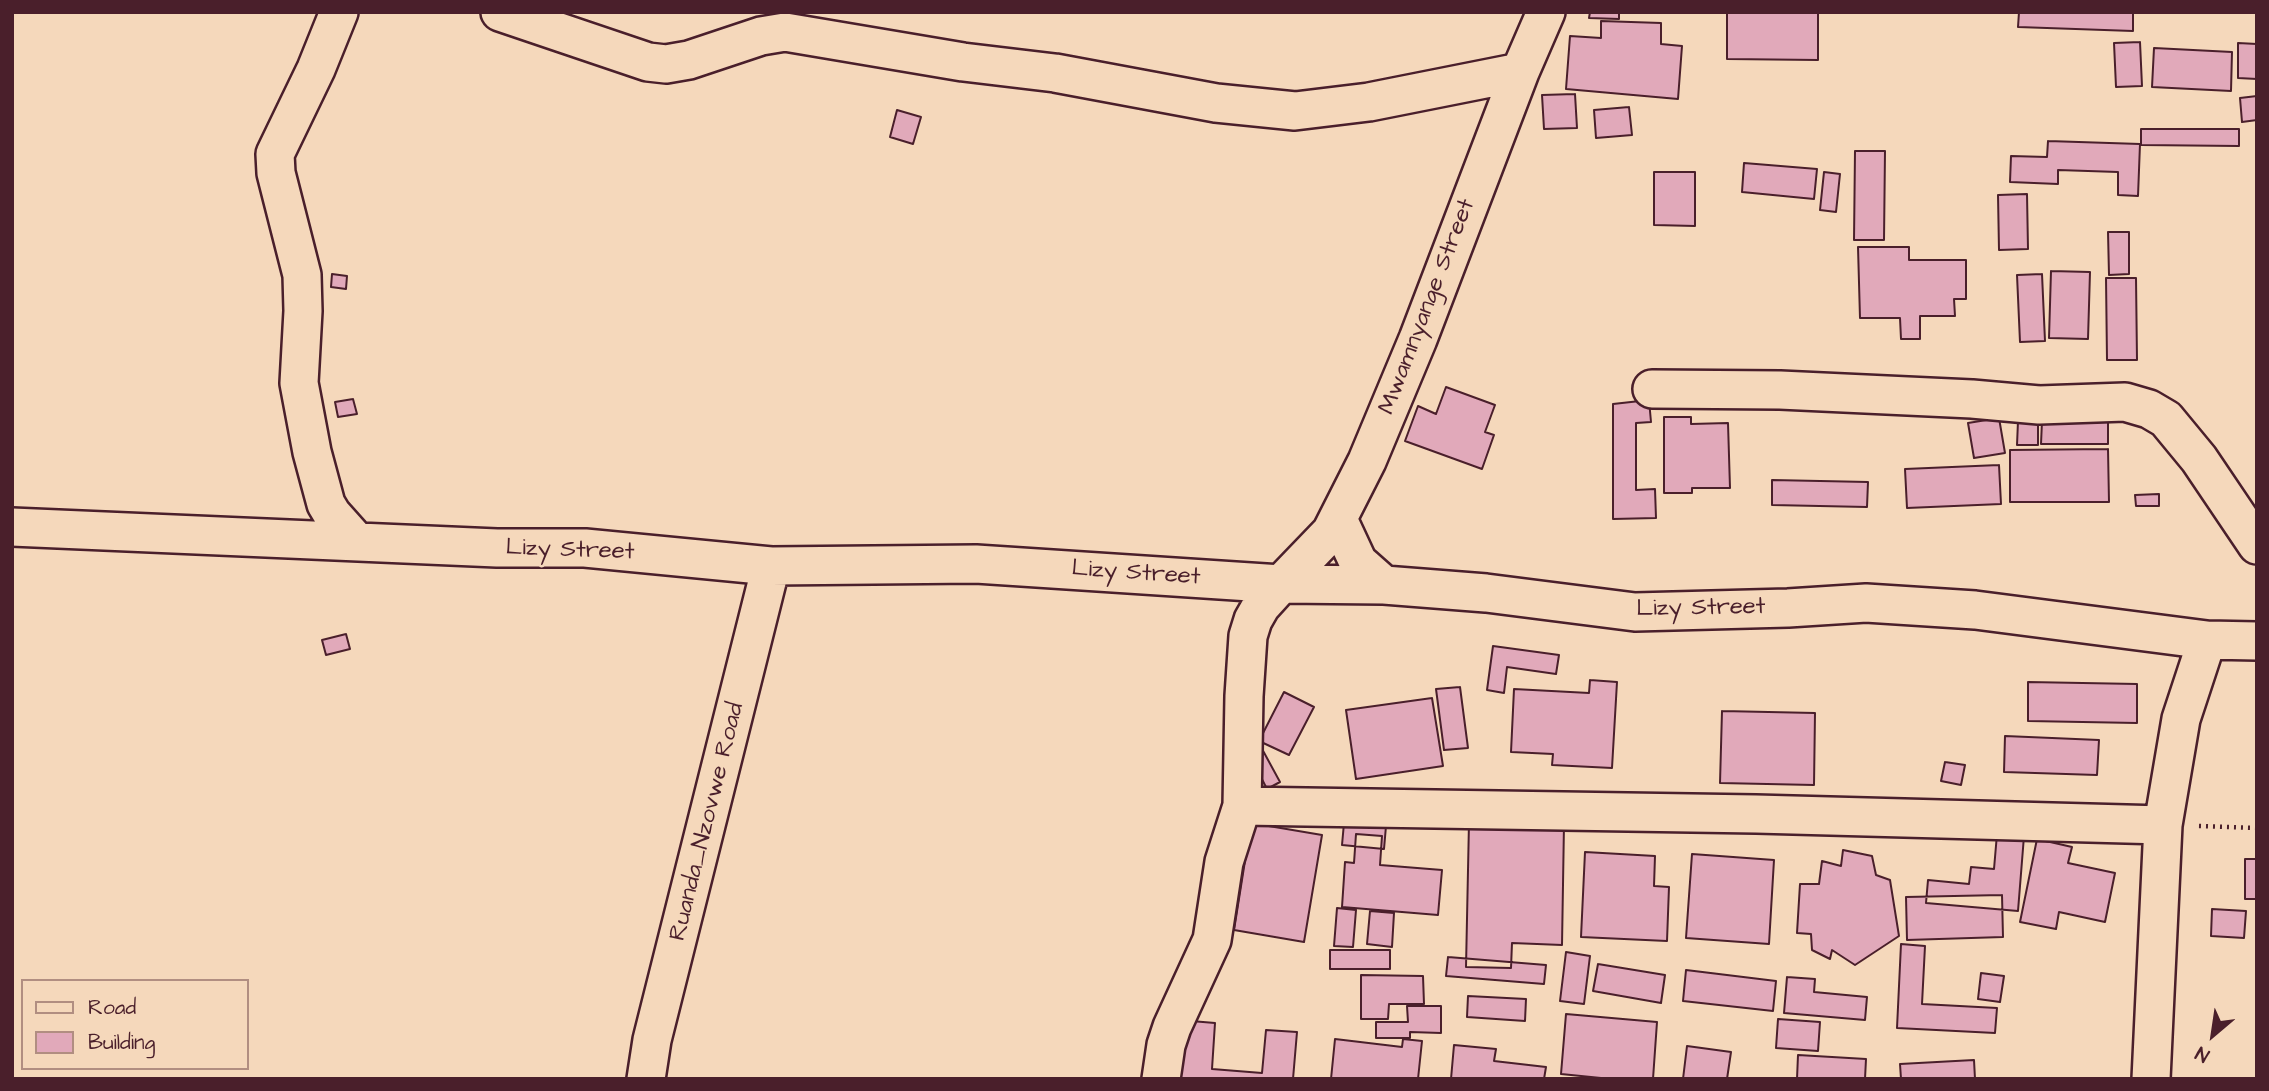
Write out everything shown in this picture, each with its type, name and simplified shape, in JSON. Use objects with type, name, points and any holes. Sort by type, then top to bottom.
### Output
[{"type":"street","points":[[339,12],[316,69],[275,154],[276,173],[302,275],[299,383],[312,452],[326,504],[357,542]]},
{"type":"street","points":[[500,12],[648,62],[666,64],[689,61],[761,36],[785,32],[963,62],[1055,73],[1216,103],[1295,111],[1369,102],[1520,72]]},
{"type":"street","name":"Mwamnyange Street","points":[[1161,1079],[1166,1045],[1172,1027],[1212,940],[1224,862],[1242,806],[1244,696],[1248,636],[1253,620],[1261,606],[1322,541],[1338,519],[1367,461],[1418,339],[1520,72],[1546,12]]},
{"type":"street","points":[[1653,389],[1780,390],[1972,399],[2039,405],[2125,402],[2149,409],[2166,419],[2199,459],[2257,545]]},
{"type":"street","points":[[1338,519],[1358,562],[1384,585]]},
{"type":"street","name":"Lizy Street","points":[[12,527],[497,548],[585,548],[771,566],[976,564],[1281,584],[1384,585],[1486,593],[1635,612],[1866,603],[1975,610],[2207,640],[2257,641]]},
{"type":"street","name":"Ruanda_Nzovwe Road","points":[[646,1079],[652,1040],[771,566]]},
{"type":"street","points":[[2151,1079],[2163,825],[2181,719],[2207,640]]},
{"type":"street","points":[[1242,806],[1756,814],[2163,825]]},
{"type":"path","points":[[2163,825],[2257,828]]},
{"type":"building","points":[[1590,12],[1619,12],[1619,19],[1589,18]]},
{"type":"building","points":[[1727,12],[1818,12],[1818,60],[1727,59]]},
{"type":"building","points":[[2019,12],[2133,12],[2133,31],[2018,27]]},
{"type":"building","points":[[1601,21],[1661,23],[1661,44],[1682,46],[1678,99],[1566,89],[1570,36],[1601,38]]},
{"type":"building","points":[[2140,42],[2142,86],[2116,87],[2114,43]]},
{"type":"building","points":[[2238,43],[2257,44],[2257,79],[2238,78]]},
{"type":"building","points":[[2154,48],[2232,52],[2231,91],[2152,87]]},
{"type":"building","points":[[1575,94],[1577,128],[1544,129],[1542,95]]},
{"type":"building","points":[[2257,96],[2257,120],[2242,122],[2240,98]]},
{"type":"building","points":[[1629,107],[1632,135],[1596,138],[1594,110]]},
{"type":"building","points":[[897,110],[921,117],[913,144],[890,137]]},
{"type":"building","points":[[2141,129],[2239,129],[2239,146],[2141,145]]},
{"type":"building","points":[[2048,141],[2140,144],[2138,196],[2118,195],[2118,172],[2058,170],[2058,184],[2010,182],[2011,156],[2047,157]]},
{"type":"building","points":[[1855,151],[1885,151],[1884,240],[1854,240]]},
{"type":"building","points":[[1744,163],[1817,169],[1814,199],[1742,192]]},
{"type":"building","points":[[1654,172],[1695,172],[1695,226],[1654,225]]},
{"type":"building","points":[[1824,172],[1840,174],[1836,212],[1820,210]]},
{"type":"building","points":[[2027,194],[2028,249],[1999,250],[1998,195]]},
{"type":"building","points":[[2108,232],[2129,232],[2129,274],[2109,275]]},
{"type":"building","points":[[1858,247],[1909,247],[1909,260],[1966,260],[1966,299],[1954,299],[1955,316],[1920,316],[1920,339],[1901,339],[1900,318],[1860,318]]},
{"type":"building","points":[[2051,271],[2090,272],[2088,339],[2049,338]]},
{"type":"building","points":[[332,274],[347,276],[346,289],[331,287]]},
{"type":"building","points":[[2042,274],[2045,341],[2020,342],[2017,275]]},
{"type":"building","points":[[2106,278],[2136,278],[2137,360],[2107,360]]},
{"type":"building","points":[[1446,387],[1495,405],[1485,432],[1494,435],[1482,469],[1405,441],[1418,406],[1436,414]]},
{"type":"building","points":[[353,399],[357,414],[338,417],[335,402]]},
{"type":"building","points":[[1649,400],[1651,422],[1636,423],[1636,490],[1655,489],[1656,518],[1613,519],[1613,404]]},
{"type":"building","points":[[2108,407],[2108,444],[2041,444],[2042,421]]},
{"type":"building","points":[[1664,417],[1691,417],[1691,424],[1728,423],[1730,488],[1692,488],[1692,493],[1664,493]]},
{"type":"building","points":[[1999,418],[2005,453],[1974,458],[1968,423]]},
{"type":"building","points":[[2018,421],[2038,421],[2038,445],[2017,445]]},
{"type":"building","points":[[2108,449],[2109,502],[2010,502],[2010,450]]},
{"type":"building","points":[[1999,465],[2001,504],[1907,508],[1905,469]]},
{"type":"building","points":[[1772,480],[1868,482],[1867,507],[1772,505]]},
{"type":"building","points":[[2159,494],[2159,506],[2136,506],[2135,495]]},
{"type":"building","points":[[346,634],[350,649],[326,655],[322,640]]},
{"type":"building","points":[[1493,646],[1559,655],[1556,674],[1507,667],[1504,693],[1487,690]]},
{"type":"building","points":[[1590,680],[1617,682],[1612,768],[1552,765],[1553,754],[1511,752],[1514,689],[1589,693]]},
{"type":"building","points":[[2028,682],[2137,684],[2137,723],[2028,721]]},
{"type":"building","points":[[1460,687],[1468,748],[1444,750],[1436,689]]},
{"type":"building","points":[[1284,692],[1314,707],[1289,755],[1259,741]]},
{"type":"building","points":[[1432,698],[1443,766],[1356,779],[1346,710]]},
{"type":"building","points":[[1722,711],[1815,713],[1814,785],[1720,783]]},
{"type":"building","points":[[2005,736],[2099,740],[2097,775],[2004,772]]},
{"type":"building","points":[[1261,747],[1280,782],[1267,789],[1249,754]]},
{"type":"building","points":[[1945,762],[1965,765],[1961,785],[1941,781]]},
{"type":"building","points":[[1469,822],[1564,824],[1562,945],[1512,943],[1511,968],[1466,967]]},
{"type":"building","points":[[1251,823],[1322,835],[1304,942],[1234,930]]},
{"type":"building","points":[[1344,823],[1386,826],[1384,849],[1342,845]]},
{"type":"building","points":[[1356,834],[1382,836],[1380,865],[1442,870],[1438,915],[1342,907],[1345,862],[1354,863]]},
{"type":"building","points":[[1997,834],[2024,836],[2018,911],[1926,903],[1928,880],[1969,884],[1971,867],[1994,869]]},
{"type":"building","points":[[2037,839],[2072,847],[2068,863],[2115,873],[2105,922],[2059,912],[2056,929],[2020,922]]},
{"type":"building","points":[[1843,850],[1872,856],[1876,875],[1890,880],[1899,936],[1855,965],[1832,950],[1830,959],[1812,950],[1811,934],[1797,933],[1800,884],[1819,884],[1822,861],[1841,866]]},
{"type":"building","points":[[1585,852],[1655,856],[1654,886],[1669,887],[1667,941],[1581,937]]},
{"type":"building","points":[[1692,854],[1774,860],[1769,944],[1686,938]]},
{"type":"building","points":[[2245,859],[2257,859],[2257,899],[2245,899]]},
{"type":"building","points":[[2002,895],[2003,937],[1907,940],[1906,897]]},
{"type":"building","points":[[1337,908],[1356,910],[1353,947],[1334,946]]},
{"type":"building","points":[[2212,909],[2246,911],[2244,938],[2211,936]]},
{"type":"building","points":[[1370,911],[1394,913],[1392,947],[1367,944]]},
{"type":"building","points":[[1901,944],[1925,946],[1922,1004],[1997,1008],[1995,1033],[1897,1028]]},
{"type":"building","points":[[1330,950],[1390,950],[1390,969],[1330,969]]},
{"type":"building","points":[[1566,952],[1590,956],[1584,1004],[1560,1001]]},
{"type":"building","points":[[1448,957],[1546,965],[1544,984],[1446,976]]},
{"type":"building","points":[[1598,964],[1665,975],[1661,1003],[1593,991]]},
{"type":"building","points":[[1686,970],[1776,981],[1773,1011],[1683,1001]]},
{"type":"building","points":[[1981,973],[2004,976],[2000,1002],[1978,999]]},
{"type":"building","points":[[1361,975],[1423,976],[1424,1004],[1389,1004],[1388,1019],[1361,1019]]},
{"type":"building","points":[[1787,977],[1815,979],[1814,992],[1867,997],[1865,1020],[1784,1013]]},
{"type":"building","points":[[1468,996],[1526,999],[1525,1021],[1467,1017]]},
{"type":"building","points":[[1407,1006],[1441,1006],[1441,1033],[1410,1032],[1410,1038],[1376,1038],[1376,1022],[1408,1022]]},
{"type":"building","points":[[1566,1014],[1657,1022],[1653,1079],[1611,1079],[1561,1074]]},
{"type":"building","points":[[1778,1019],[1820,1022],[1818,1051],[1776,1048]]},
{"type":"building","points":[[1179,1020],[1215,1023],[1212,1069],[1262,1073],[1266,1030],[1297,1032],[1293,1079],[1175,1079]]},
{"type":"building","points":[[1335,1039],[1402,1047],[1403,1039],[1422,1041],[1418,1079],[1331,1079]]},
{"type":"building","points":[[1454,1045],[1496,1049],[1494,1061],[1546,1067],[1544,1079],[1451,1079]]},
{"type":"building","points":[[1687,1046],[1731,1052],[1727,1079],[1683,1079]]},
{"type":"building","points":[[1798,1055],[1866,1059],[1865,1079],[1797,1079]]},
{"type":"building","points":[[1974,1060],[1975,1079],[1901,1079],[1900,1064]]}]
